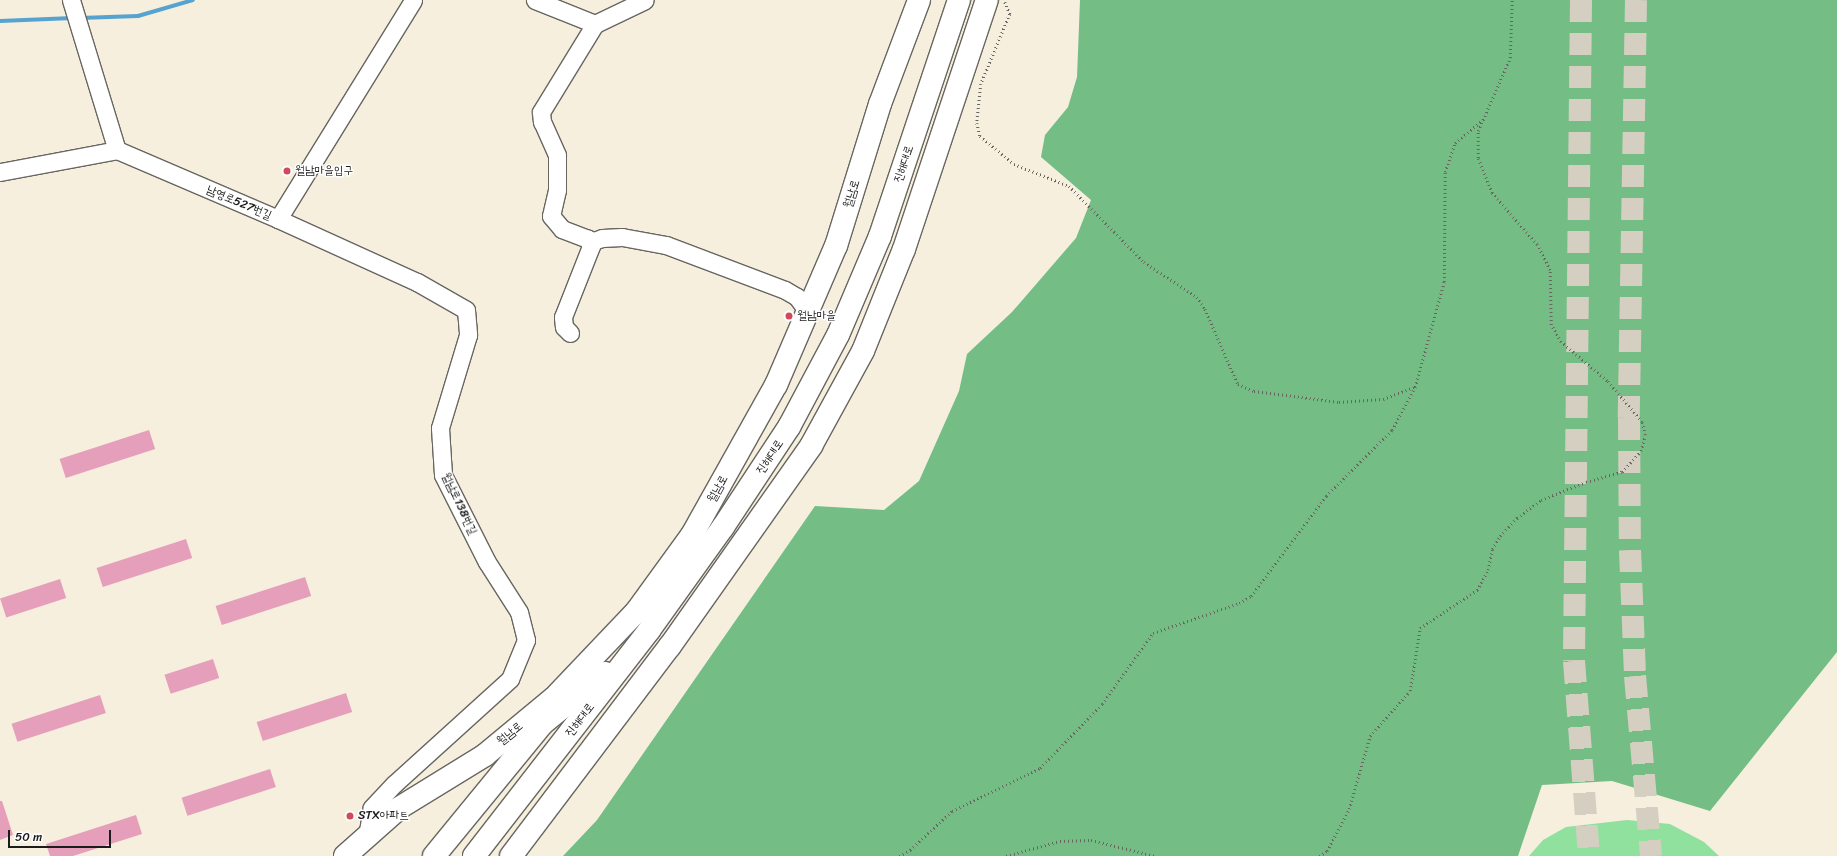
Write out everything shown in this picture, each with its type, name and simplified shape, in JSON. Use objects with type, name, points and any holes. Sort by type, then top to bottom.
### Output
[{"type":"main road","name":"월남로","points":[[345,856],[367,835],[400,808],[486,755],[554,698],[636,612],[692,535],[776,385],[808,312],[836,246],[880,104],[919,0]]},
{"type":"main road","name":"진해대로","points":[[474,856],[635,648],[723,527],[789,427],[838,335],[880,236],[959,0]]},
{"type":"main road","points":[[511,856],[674,640],[811,446],[863,351],[904,249],[987,0]]},
{"type":"main road","points":[[434,856],[542,724],[635,648]]},
{"type":"street","points":[[0,172],[117,150],[82,30],[71,0]]},
{"type":"street","name":"남영로527번길","points":[[117,150],[278,219],[413,0]]},
{"type":"street","points":[[535,0],[595,24]]},
{"type":"street","points":[[645,0],[595,24],[546,101],[541,117],[557,155],[557,190],[551,216],[562,229],[590,242],[602,238],[630,238],[666,245],[785,290],[797,297],[808,312]]},
{"type":"street","name":"월남로138번길","points":[[278,219],[417,282],[466,310],[468,335],[440,428],[443,475],[487,562],[519,612],[526,640],[510,679],[394,784],[372,808],[367,835]]},
{"type":"street","points":[[570,334],[564,327],[563,317],[585,265],[590,242]]},
{"type":"path","points":[[1004,0],[1010,14],[981,84],[977,123],[980,136],[1014,164],[1069,186],[1144,262],[1197,297],[1205,309],[1238,384],[1254,391],[1339,402],[1384,399],[1415,387]]},
{"type":"path","points":[[1319,856],[1327,851],[1349,809],[1370,736],[1410,691],[1420,628],[1477,590],[1488,570],[1492,549],[1500,536],[1517,518],[1541,500],[1586,482],[1622,472],[1641,451],[1645,435],[1642,422],[1607,381],[1561,342],[1550,325],[1550,270],[1537,245],[1492,193],[1478,158],[1478,131],[1510,58],[1512,0]]},
{"type":"path","points":[[899,856],[910,850],[952,811],[1040,768],[1102,704],[1153,633],[1239,604],[1251,596],[1326,496],[1392,430],[1415,387],[1444,282],[1445,172],[1455,143],[1483,119]]},
{"type":"path","points":[[1006,856],[1060,841],[1092,840],[1155,856]]},
{"type":"green space","points":[[1080,0],[1837,0],[1837,652],[1710,811],[1612,781],[1542,785],[1518,856],[563,856],[597,820],[815,506],[884,510],[919,481],[959,391],[967,354],[1012,312],[1076,238],[1091,200],[1041,157],[1045,135],[1068,107],[1077,77]]},
{"type":"green space","points":[[1627,820],[1670,824],[1704,842],[1719,856],[1529,856],[1543,840],[1566,827]]},
{"type":"building","points":[[149,430],[155,449],[66,478],[60,459]]},
{"type":"building","points":[[186,539],[192,558],[103,587],[97,568]]},
{"type":"building","points":[[305,577],[311,596],[222,625],[216,606]]},
{"type":"building","points":[[60,579],[66,598],[6,617],[0,598]]},
{"type":"building","points":[[213,659],[219,678],[171,694],[164,675]]},
{"type":"building","points":[[346,693],[352,712],[263,741],[257,722]]},
{"type":"building","points":[[100,695],[106,713],[17,742],[12,724]]},
{"type":"building","points":[[270,769],[276,787],[187,816],[182,798]]},
{"type":"building","points":[[0,801],[2,801],[13,835],[0,840]]},
{"type":"building","points":[[136,815],[142,834],[73,856],[50,856],[46,844]]},
{"type":"waterway","points":[[80,18],[138,16],[193,0]]},
{"type":"waterway","points":[[0,21],[73,18]]},
{"type":"tunnel","points":[[1581,0],[1574,661],[1589,856]]},
{"type":"tunnel","points":[[1636,0],[1629,418],[1630,550],[1635,676],[1651,856]]},
{"type":"place","name":"월남마을입구","points":[[287,171]]},
{"type":"place","name":"월남마을","points":[[789,316]]},
{"type":"place","name":"STX아파트","points":[[350,816]]}]
